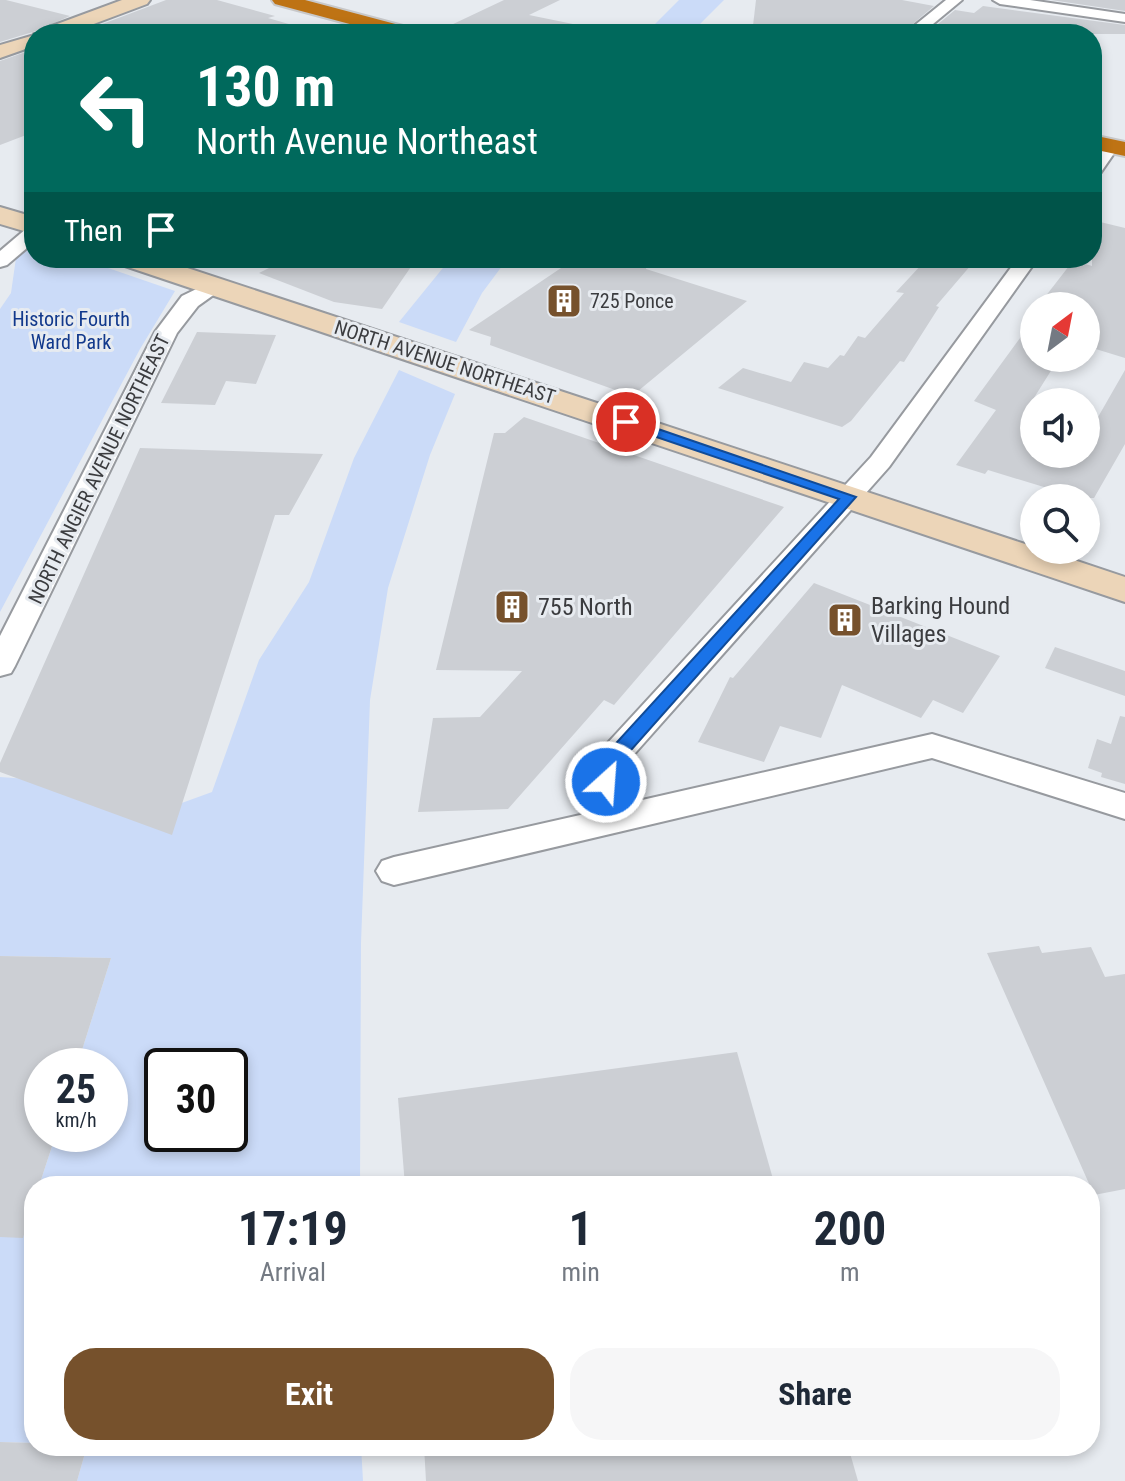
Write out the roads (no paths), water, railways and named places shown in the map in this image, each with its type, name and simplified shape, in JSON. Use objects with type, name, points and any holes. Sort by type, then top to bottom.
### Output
[{"type":"highway","points":[[282,0],[373,24]]},
{"type":"main road","points":[[75,24],[140,0]]},
{"type":"main road","points":[[0,52],[24,43]]},
{"type":"main road","points":[[0,215],[24,225]]},
{"type":"main road","name":"NORTH AVENUE NORTHEAST","points":[[160,268],[1125,590]]},
{"type":"street","points":[[925,24],[955,0]]},
{"type":"street","points":[[1000,0],[1125,18]]},
{"type":"street","points":[[0,261],[24,238]]},
{"type":"street","points":[[617,819],[606,782],[614,756],[880,462],[1021,268]]},
{"type":"street","name":"NORTH ANGIER AVENUE NORTHEAST","points":[[0,666],[166,332],[190,301],[215,286]]},
{"type":"street","points":[[394,871],[932,746],[1125,806]]},
{"type":"place","name":"725 Ponce","points":[[564,301]]},
{"type":"place","name":"755 North","points":[[512,607]]},
{"type":"place","name":"Barking Hound Villages","points":[[845,620]]},
{"type":"park label","name":"Historic Fourth Ward Park","points":[[71,330]]}]
